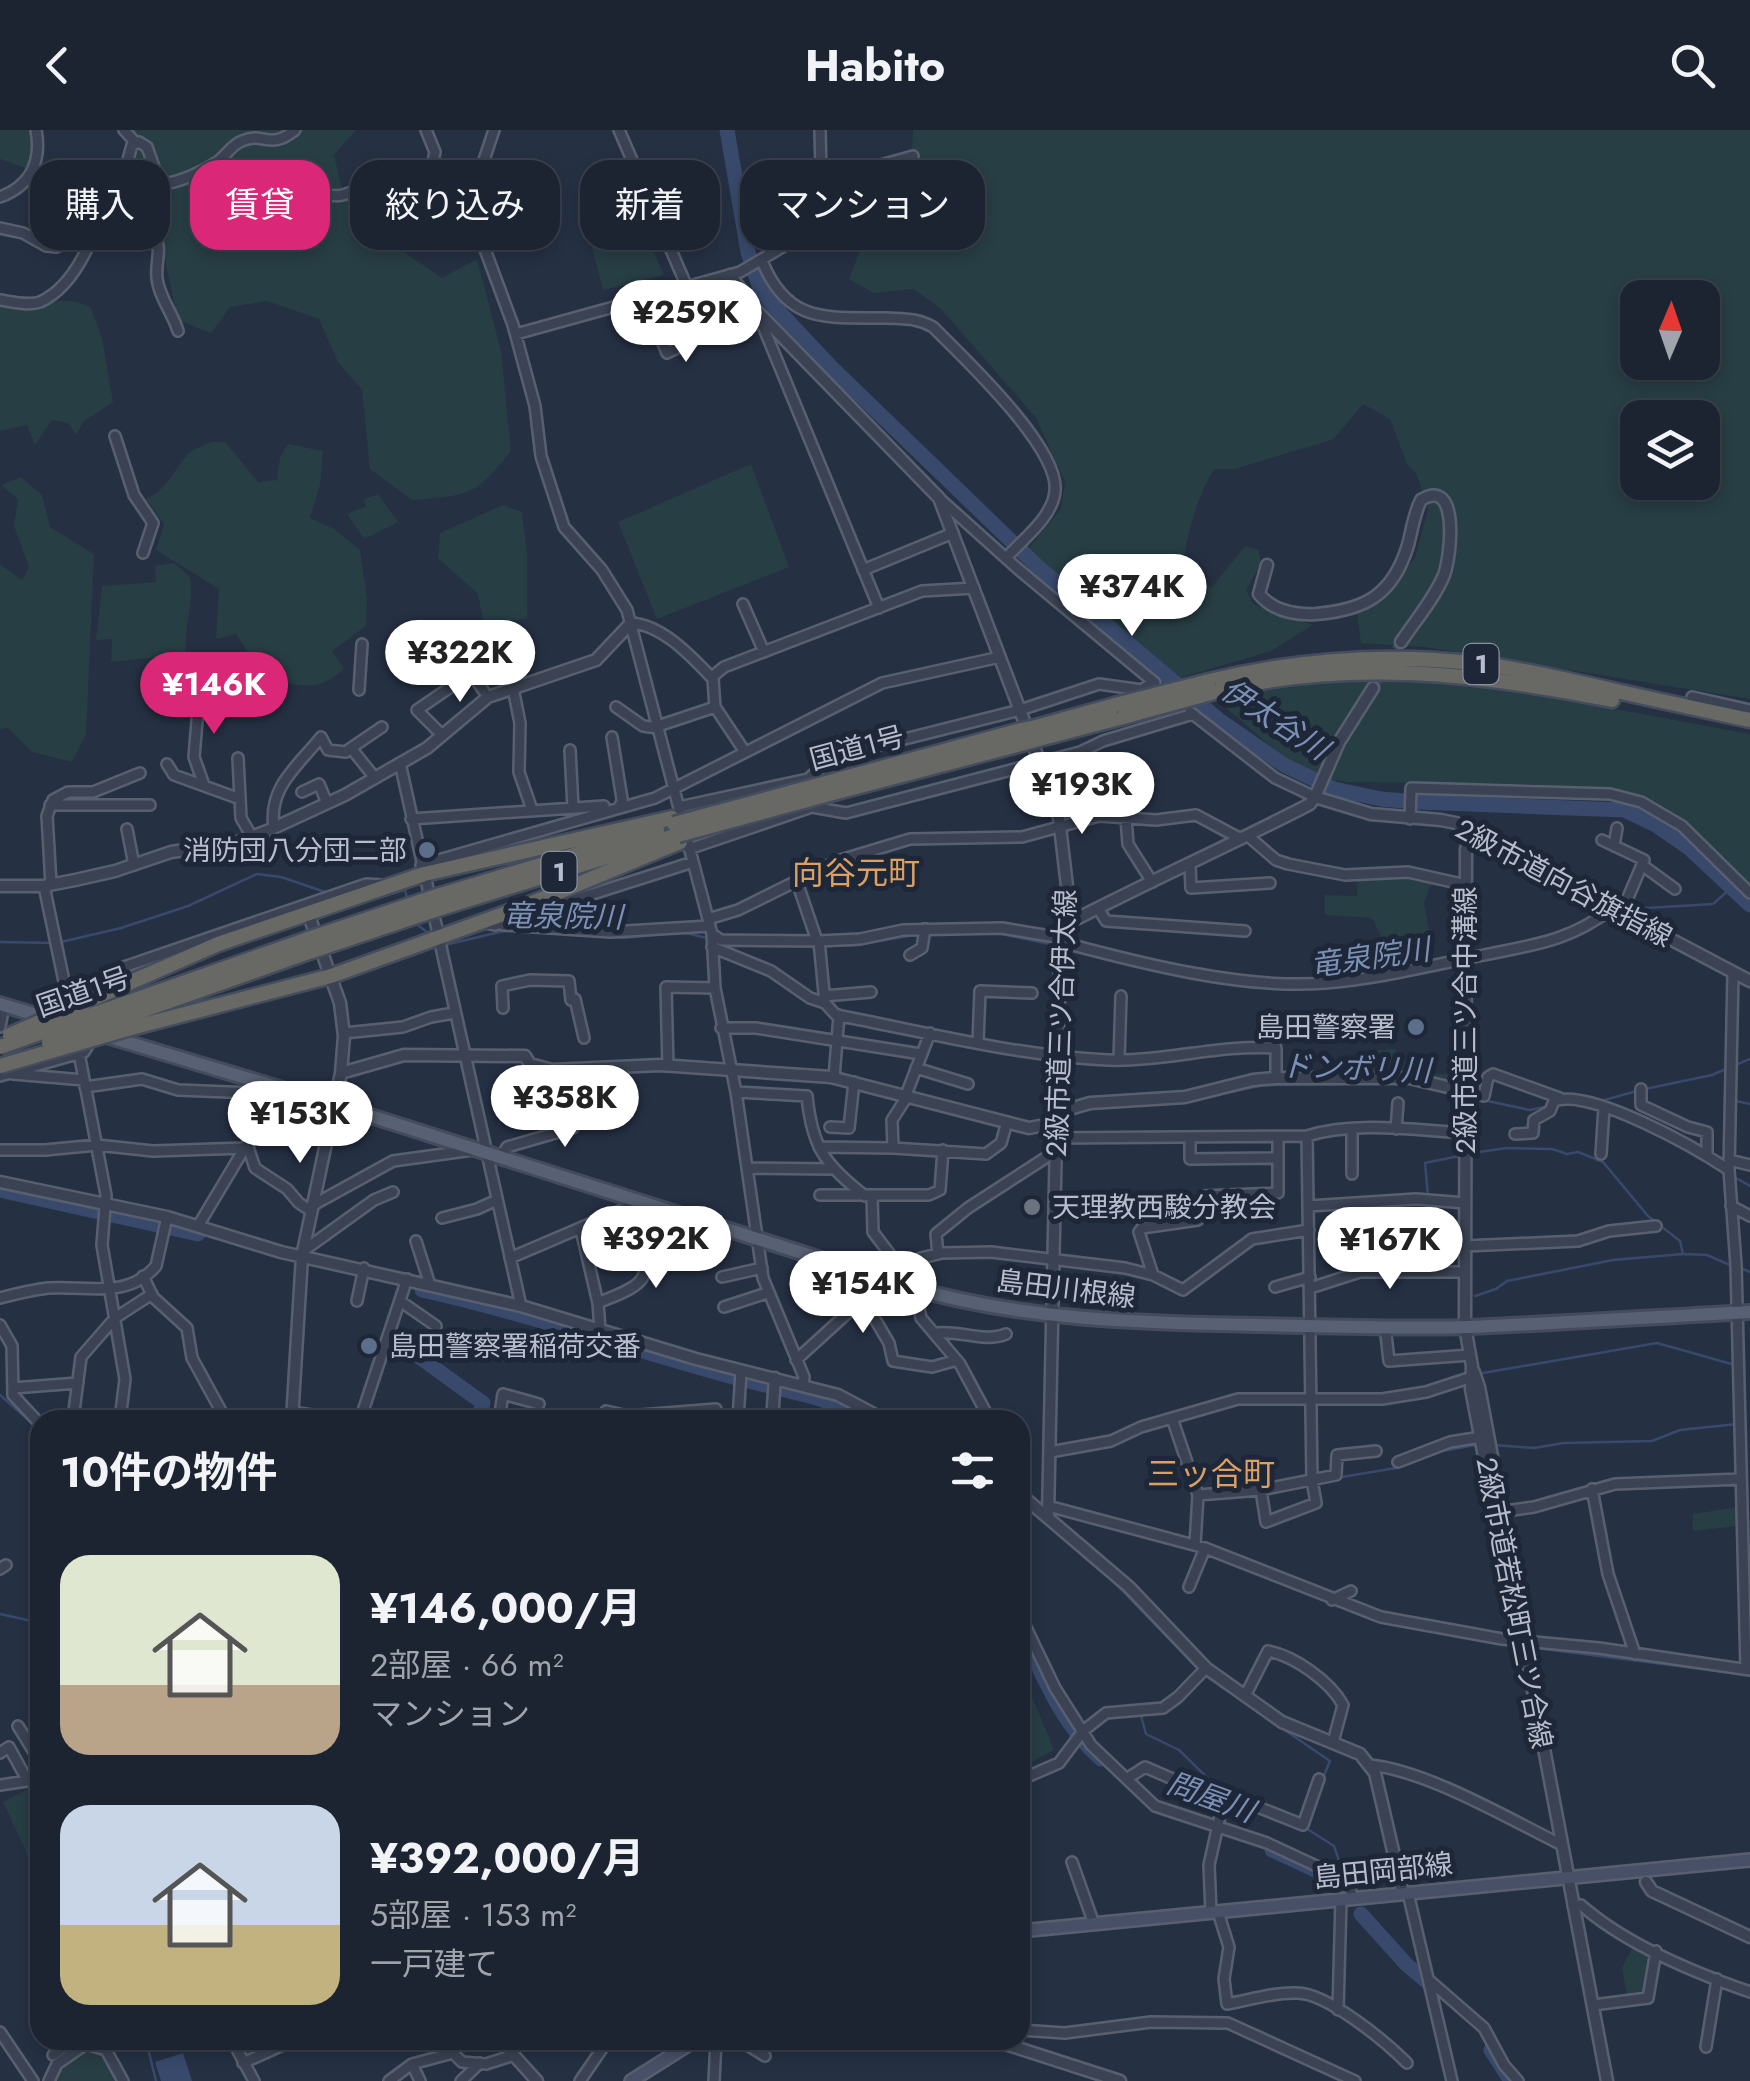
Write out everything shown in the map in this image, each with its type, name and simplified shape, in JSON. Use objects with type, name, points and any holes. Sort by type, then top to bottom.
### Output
[{"type":"highway","name":"国道1号","points":[[679,829],[730,808],[835,786],[1284,665],[1326,660],[1427,659],[1548,675],[1750,723]]},
{"type":"highway","name":"国道1号","points":[[0,1047],[122,1010],[439,902],[679,829],[789,804],[835,786]]},
{"type":"highway","points":[[3,1069],[122,1010],[218,944],[423,870],[679,829]]},
{"type":"highway","points":[[0,1039],[122,1010],[331,976],[478,922],[679,829]]},
{"type":"main road","name":"島田川根線","points":[[2,1005],[67,1019],[96,1033],[334,1104],[912,1288],[976,1303],[1137,1323],[1311,1326],[1465,1327],[1743,1312]]},
{"type":"main road","name":"島田岡部線","points":[[1030,1930],[1750,1860]]},
{"type":"main road","points":[[631,2081],[680,2050]]},
{"type":"street","points":[[0,197],[16,192],[29,179],[39,145],[36,130]]},
{"type":"street","points":[[124,130],[136,143],[147,147],[163,184],[174,183],[219,161],[243,134],[274,142],[295,130]]},
{"type":"street","points":[[426,130],[435,152],[433,160]]},
{"type":"street","points":[[484,160],[494,130]]},
{"type":"street","points":[[618,130],[682,288],[695,340],[667,353],[644,298]]},
{"type":"street","points":[[820,130],[821,160]]},
{"type":"street","points":[[127,160],[136,143]]},
{"type":"street","points":[[899,160],[913,156]]},
{"type":"street","points":[[0,228],[30,237]]},
{"type":"street","points":[[0,300],[39,302],[81,266],[87,250]]},
{"type":"street","points":[[160,250],[157,277],[178,331]]},
{"type":"street","points":[[485,250],[516,334],[535,406],[541,456],[564,527],[610,580],[628,610],[674,789],[679,829],[710,926],[714,988],[736,1092],[762,1268],[768,1294],[804,1377],[803,1384]]},
{"type":"street","points":[[516,334],[730,275],[779,250]]},
{"type":"street","points":[[761,262],[771,283],[803,312],[825,317],[925,322],[1022,420],[1054,480],[1056,493],[1046,515],[1007,557]]},
{"type":"street","name":"2級市道三ツ合伊太線","points":[[730,275],[758,311],[939,498],[1054,798],[1067,886],[1056,1118],[1048,1511]]},
{"type":"street","points":[[758,311],[879,608]]},
{"type":"street","points":[[115,436],[134,495],[153,523],[144,553]]},
{"type":"street","points":[[1267,565],[1259,594],[1268,602],[1299,614],[1358,608],[1381,593],[1401,562],[1421,500],[1432,494],[1440,496],[1449,511],[1447,565],[1436,590],[1401,642]]},
{"type":"street","points":[[939,498],[1193,714],[1275,778],[1316,796]]},
{"type":"street","points":[[863,570],[953,534]]},
{"type":"street","points":[[712,677],[724,667],[922,591],[974,588]]},
{"type":"street","points":[[743,604],[764,652]]},
{"type":"street","points":[[631,623],[651,626],[712,677],[715,707],[745,752]]},
{"type":"street","points":[[0,886],[47,885],[134,865],[171,852],[234,842],[274,828],[400,763],[488,698],[596,660],[631,623]]},
{"type":"street","points":[[487,637],[468,662],[471,674],[488,698]]},
{"type":"street","points":[[360,690],[362,644]]},
{"type":"street","points":[[423,870],[655,798],[882,683],[1000,657]]},
{"type":"street","points":[[442,735],[417,710],[471,674]]},
{"type":"street","points":[[679,829],[808,779],[830,759],[841,755],[1020,710],[1098,684],[1142,690],[1153,682]]},
{"type":"street","points":[[513,688],[520,723],[519,772],[532,810]]},
{"type":"street","points":[[1062,935],[1098,908],[1310,804],[1373,688]]},
{"type":"street","points":[[199,696],[194,757],[204,784]]},
{"type":"street","points":[[1692,698],[1750,710]]},
{"type":"street","points":[[616,707],[643,726],[658,727],[715,707]]},
{"type":"street","points":[[679,829],[812,808],[846,813],[1041,762],[1193,714]]},
{"type":"street","points":[[316,725],[328,750],[346,752],[382,726]]},
{"type":"street","points":[[274,828],[272,813],[277,789],[321,737]]},
{"type":"street","points":[[612,738],[624,805]]},
{"type":"street","points":[[350,748],[375,778]]},
{"type":"street","points":[[1054,798],[1067,792],[1095,791],[1087,748]]},
{"type":"street","points":[[570,750],[573,808]]},
{"type":"street","points":[[238,758],[242,823],[252,836]]},
{"type":"street","points":[[400,763],[464,1054],[481,1151],[497,1200],[521,1306]]},
{"type":"street","points":[[167,764],[174,775],[240,799]]},
{"type":"street","points":[[67,1019],[47,885],[50,805],[58,795],[80,790],[92,792],[140,773]]},
{"type":"street","points":[[302,792],[319,784],[327,803]]},
{"type":"street","points":[[1410,816],[1412,788],[1610,794],[1641,802],[1682,826],[1750,894]]},
{"type":"street","name":"2級市道向谷旗指線","points":[[1316,796],[1371,814],[1456,823],[1750,981]]},
{"type":"street","points":[[50,805],[150,805]]},
{"type":"street","points":[[411,819],[624,805]]},
{"type":"street","points":[[478,922],[610,932],[710,926],[838,860],[910,839],[1022,837],[1100,816],[1156,820],[1196,816],[1245,838],[1288,864],[1345,875],[1408,872],[1466,885]]},
{"type":"street","points":[[1126,818],[1128,844],[1152,882]]},
{"type":"street","points":[[1614,846],[1616,828]]},
{"type":"street","points":[[127,829],[134,865]]},
{"type":"street","name":"2級市道三ツ合中溝線","points":[[1465,1327],[1466,849],[1471,834]]},
{"type":"street","points":[[710,926],[721,940],[818,941],[1002,928],[1062,935],[1116,956],[1211,974],[1300,984],[1364,978],[1518,951],[1576,932],[1616,911],[1644,860],[1602,840]]},
{"type":"street","points":[[495,925],[692,862]]},
{"type":"street","points":[[1642,865],[1675,889]]},
{"type":"street","points":[[1190,866],[1192,888],[1270,883]]},
{"type":"street","points":[[796,882],[818,941],[824,999],[839,1015],[1058,1056],[1119,1060],[1236,1046],[1276,1048],[1276,1078]]},
{"type":"street","points":[[67,1019],[109,972],[366,884],[390,885]]},
{"type":"street","points":[[1098,908],[1106,921],[1245,931]]},
{"type":"street","points":[[292,1410],[303,1254],[341,1073],[344,1033],[331,976],[308,913]]},
{"type":"street","points":[[251,921],[276,924]]},
{"type":"street","points":[[910,955],[922,948],[925,933]]},
{"type":"street","points":[[712,947],[771,971],[810,998],[871,992]]},
{"type":"street","points":[[1048,1511],[1200,1547],[1332,1600],[1408,1624],[1748,1667],[1746,1507],[1738,1362],[1743,1312],[1729,1165],[1732,973]]},
{"type":"street","points":[[503,1008],[502,986],[530,980],[569,981],[584,1038]]},
{"type":"street","points":[[668,1066],[666,987],[714,988]]},
{"type":"street","points":[[978,1042],[980,991],[1032,993]]},
{"type":"street","points":[[1119,1060],[1121,996]]},
{"type":"street","points":[[0,1026],[2,1005]]},
{"type":"street","points":[[344,1033],[403,1027],[454,1013]]},
{"type":"street","points":[[834,1078],[839,1015]]},
{"type":"street","points":[[721,1028],[756,1028],[921,1054]]},
{"type":"street","points":[[3,1069],[84,1052],[96,1033]]},
{"type":"street","points":[[893,1148],[892,1120],[907,1095],[930,1033]]},
{"type":"street","points":[[79,1053],[106,1204],[102,1245],[126,1378],[121,1410]]},
{"type":"street","points":[[341,1073],[404,1055],[464,1054],[526,1056],[530,1064],[552,1070],[668,1066],[731,1069],[834,1078],[1038,1128],[1090,1103],[1185,1097],[1253,1080],[1409,1078],[1484,1096],[1488,1077],[1493,1074],[1560,1098],[1589,1102],[1690,1144],[1729,1165],[1750,1165]]},
{"type":"street","points":[[916,1068],[968,1084]]},
{"type":"street","points":[[3,1069],[16,1076],[85,1083],[142,1079],[178,1090],[253,1093],[272,1085]]},
{"type":"street","points":[[830,1127],[849,1128],[854,1082]]},
{"type":"street","points":[[198,1226],[246,1146],[272,1085]]},
{"type":"street","points":[[1640,1088],[1641,1105],[1706,1132],[1707,1155]]},
{"type":"street","points":[[736,1092],[807,1096],[810,1130],[819,1147],[834,1170],[869,1196],[873,1232],[908,1278],[921,1318],[957,1360],[984,1410]]},
{"type":"street","points":[[1515,1134],[1533,1133],[1534,1120],[1550,1111],[1560,1098]]},
{"type":"street","points":[[1396,1129],[1398,1102]]},
{"type":"street","points":[[1600,1154],[1604,1108]]},
{"type":"street","points":[[501,1157],[507,1146],[573,1128],[582,1112]]},
{"type":"street","points":[[819,1147],[986,1154],[1001,1143],[1007,1122]]},
{"type":"street","points":[[938,1254],[936,1234],[1056,1144],[1307,1136],[1368,1127],[1464,1133]]},
{"type":"street","points":[[1352,1131],[1352,1174]]},
{"type":"street","points":[[1261,1490],[1266,1522],[1316,1503],[1312,1480],[1307,1136]]},
{"type":"street","points":[[1202,1196],[1278,1193],[1278,1137]]},
{"type":"street","points":[[1190,1139],[1190,1159],[1278,1158]]},
{"type":"street","points":[[0,1150],[96,1145],[154,1151],[246,1146]]},
{"type":"street","points":[[246,1146],[256,1168],[312,1208]]},
{"type":"street","points":[[820,1194],[929,1195],[940,1190],[943,1150]]},
{"type":"street","points":[[312,1208],[393,1161],[481,1151]]},
{"type":"street","points":[[747,1168],[834,1170]]},
{"type":"street","points":[[0,1182],[106,1204],[165,1223],[198,1226],[521,1306],[741,1377],[775,1379],[838,1394],[867,1410]]},
{"type":"street","points":[[303,1254],[374,1200],[393,1192]]},
{"type":"street","points":[[1309,1206],[1416,1199],[1464,1203]]},
{"type":"street","points":[[442,1218],[497,1200]]},
{"type":"street","points":[[510,1258],[642,1202]]},
{"type":"street","points":[[1732,1206],[1750,1216]]},
{"type":"street","points":[[1153,1275],[1139,1232],[1142,1228],[1198,1220]]},
{"type":"street","points":[[0,1298],[50,1288],[110,1290],[126,1286],[156,1266],[165,1223]]},
{"type":"street","points":[[1465,1246],[1578,1241],[1609,1231],[1656,1226]]},
{"type":"street","points":[[581,1230],[598,1303],[600,1330]]},
{"type":"street","points":[[796,1360],[886,1279],[901,1268],[938,1254],[979,1252],[1125,1268],[1153,1275],[1183,1290],[1252,1239],[1309,1230]]},
{"type":"street","points":[[416,1241],[430,1285]]},
{"type":"street","points":[[598,1303],[630,1289],[647,1274],[648,1265],[639,1248]]},
{"type":"street","points":[[357,1300],[364,1268]]},
{"type":"street","points":[[722,1277],[762,1268]]},
{"type":"street","points":[[1275,1287],[1360,1272],[1465,1272]]},
{"type":"street","points":[[142,1276],[152,1294],[187,1328],[192,1358],[221,1410]]},
{"type":"street","points":[[363,1410],[407,1279]]},
{"type":"street","points":[[75,1410],[81,1357],[115,1318],[152,1294]]},
{"type":"street","points":[[724,1307],[768,1294]]},
{"type":"street","points":[[863,1299],[889,1343],[893,1362],[932,1366],[957,1360]]},
{"type":"street","points":[[400,1301],[436,1326]]},
{"type":"street","points":[[0,1325],[12,1346],[8,1393]]},
{"type":"street","points":[[1385,1326],[1388,1360],[1471,1366]]},
{"type":"street","name":"2級市道若松町三ツ合線","points":[[1465,1327],[1510,1592],[1516,1601],[1607,2081]]},
{"type":"street","points":[[937,1333],[986,1338],[1006,1334]]},
{"type":"street","points":[[1738,1362],[1750,1364]]},
{"type":"street","points":[[1471,1366],[1480,1387],[1499,1512],[1615,1484],[1744,1475]]},
{"type":"street","points":[[1050,1452],[1110,1441],[1141,1427],[1238,1399],[1404,1397],[1471,1366]]},
{"type":"street","points":[[739,1410],[741,1377]]},
{"type":"street","points":[[773,1410],[775,1379]]},
{"type":"street","points":[[8,1393],[78,1384]]},
{"type":"street","points":[[8,1393],[30,1414]]},
{"type":"street","points":[[500,1410],[503,1394],[539,1404]]},
{"type":"street","points":[[711,1410],[716,1409]]},
{"type":"street","points":[[1172,1418],[1198,1495],[1200,1547],[1189,1587]]},
{"type":"street","points":[[1398,1462],[1450,1442],[1481,1438]]},
{"type":"street","points":[[1198,1495],[1261,1490],[1336,1475],[1336,1455],[1376,1451]]},
{"type":"street","points":[[1592,1489],[1608,1574],[1635,1654]]},
{"type":"street","points":[[1030,1500],[1048,1511],[1129,1586],[1206,1668],[1282,1722],[1360,1754],[1370,1765],[1452,2081]]},
{"type":"street","points":[[1332,1600],[1351,1592]]},
{"type":"street","points":[[1030,1635],[1091,1745],[1155,1806],[1257,1838],[1340,1877],[1350,1888],[1338,2010]]},
{"type":"street","points":[[1245,1696],[1268,1651],[1295,1662],[1328,1686],[1343,1705],[1332,1742]]},
{"type":"street","points":[[1030,1776],[1058,1763],[1083,1731],[1115,1710],[1163,1708],[1206,1668]]},
{"type":"street","points":[[18,1726],[30,1746]]},
{"type":"street","points":[[0,1753],[10,1747],[26,1778]]},
{"type":"street","points":[[1370,1765],[1398,1770],[1449,1791],[1562,1845]]},
{"type":"street","points":[[1128,1778],[1145,1768],[1223,1801]]},
{"type":"street","points":[[0,1784],[30,1778]]},
{"type":"street","points":[[1319,1779],[1303,1824],[1225,1794],[1209,1865],[1215,1912],[1228,1947],[1224,1980],[1228,2004],[1299,1992],[1349,2014],[1407,2063]]},
{"type":"street","points":[[1072,1862],[1094,1924]]},
{"type":"street","points":[[1646,1882],[1652,1890],[1750,1937]]},
{"type":"street","points":[[1573,1906],[1581,1904],[1613,1929],[1750,1992]]},
{"type":"street","points":[[1592,2005],[1648,1998],[1656,1951]]},
{"type":"street","points":[[1428,1979],[1484,2028],[1518,2081]]},
{"type":"street","points":[[1706,2047],[1717,1979]]},
{"type":"street","points":[[1030,2031],[1065,2033],[1151,2022],[1228,2022],[1355,2081]]},
{"type":"street","points":[[0,2032],[33,2081]]},
{"type":"street","points":[[54,2055],[61,2050]]},
{"type":"street","points":[[19,2061],[50,2077],[75,2050]]},
{"type":"street","points":[[106,2050],[124,2081]]},
{"type":"street","points":[[237,2050],[254,2081]]},
{"type":"street","points":[[243,2064],[273,2050]]},
{"type":"street","points":[[509,2050],[538,2081]]},
{"type":"street","points":[[580,2081],[601,2050]]},
{"type":"street","points":[[714,2081],[716,2050]]},
{"type":"street","points":[[756,2050],[766,2056]]},
{"type":"street","points":[[1024,2050],[1120,2081]]},
{"type":"street","points":[[389,2081],[412,2064],[454,2053],[462,2062],[480,2064],[514,2056]]},
{"type":"street","points":[[412,2064],[420,2081]]},
{"type":"street","points":[[461,2081],[480,2064]]},
{"type":"green space","points":[[0,130],[34,130],[35,160],[30,160],[28,169],[0,159]]},
{"type":"green space","points":[[130,130],[356,130],[334,155],[344,197],[350,204],[350,250],[401,250],[442,278],[477,259],[501,351],[511,451],[469,491],[412,500],[370,469],[362,390],[338,362],[319,319],[267,301],[230,307],[211,333],[178,320],[163,250],[170,250],[170,160],[129,160]]},
{"type":"green space","points":[[913,130],[1750,130],[1750,699],[1425,647],[1361,643],[1357,614],[1381,602],[1415,558],[1428,509],[1417,475],[1407,464],[1390,419],[1363,404],[1334,439],[1235,469],[1214,469],[1191,526],[1181,586],[1212,587],[1245,546],[1259,550],[1261,564],[1246,590],[1253,604],[1313,625],[1271,651],[1179,678],[1027,550],[1061,509],[1065,482],[1036,418],[941,309],[914,289],[874,293],[849,279],[860,250],[985,250],[985,160],[912,160]]},
{"type":"green space","points":[[593,250],[653,250],[664,275],[603,290]]},
{"type":"green space","points":[[0,299],[25,310],[66,301],[91,308],[102,338],[113,402],[83,422],[76,435],[68,423],[52,420],[35,445],[27,425],[0,431]]},
{"type":"green space","points":[[211,442],[225,442],[258,482],[277,480],[280,457],[288,444],[323,451],[320,485],[310,518],[334,529],[360,550],[367,598],[366,626],[332,651],[344,669],[324,682],[302,686],[281,680],[256,663],[236,634],[216,639],[219,589],[156,550],[164,524],[146,499],[164,485],[188,454]]},
{"type":"green space","points":[[751,464],[789,567],[657,619],[618,522]]},
{"type":"green space","points":[[21,477],[42,495],[50,527],[94,554],[86,735],[72,762],[32,752],[8,728],[0,729],[0,564],[22,580],[29,567],[14,526],[18,499],[1,485]]},
{"type":"green space","points":[[378,494],[398,522],[364,539],[347,514],[366,506],[363,500]]},
{"type":"green space","points":[[503,505],[522,512],[527,553],[527,618],[484,626],[478,594],[438,558],[440,533]]},
{"type":"green space","points":[[174,563],[190,577],[186,654],[111,662],[112,639],[96,640],[102,586],[156,582],[155,566]]},
{"type":"green space","points":[[1364,678],[1509,692],[1750,734],[1750,891],[1697,839],[1635,803],[1533,784],[1349,782],[1306,777],[1224,706],[1233,695]]},
{"type":"green space","points":[[1403,874],[1442,880],[1430,887],[1424,903],[1431,941],[1392,958],[1372,918],[1325,915],[1325,895],[1357,896],[1358,877]]},
{"type":"green space","points":[[1394,1049],[1421,1074],[1452,1074],[1455,1084],[1302,1071],[1356,1071],[1370,1051]]},
{"type":"green space","points":[[1738,1507],[1738,1526],[1693,1531],[1693,1514]]},
{"type":"green space","points":[[1030,1691],[1054,1750],[1030,1763]]},
{"type":"green space","points":[[30,1789],[30,1860],[3,1802]]},
{"type":"green space","points":[[1635,1944],[1652,1954],[1646,1991],[1641,1997],[1627,1997],[1622,1967]]},
{"type":"green space","points":[[83,2050],[96,2050],[104,2055],[118,2081],[52,2081],[60,2064]]},
{"type":"water","points":[[183,2053],[192,2081],[161,2081],[155,2062]]},
{"type":"waterway","name":"伊太谷川","points":[[727,130],[748,252],[760,289],[770,302],[831,367],[1037,566],[1219,720],[1284,765],[1334,789],[1417,802],[1624,810],[1656,825],[1689,848],[1750,905]]},
{"type":"waterway","name":"竜泉院川","points":[[61,942],[188,906],[257,874],[281,877],[328,893]]},
{"type":"waterway","name":"竜泉院川","points":[[1630,909],[1713,904],[1731,888]]},
{"type":"waterway","name":"竜泉院川","points":[[359,903],[405,890],[407,898]]},
{"type":"waterway","name":"竜泉院川","points":[[1505,955],[1562,941],[1614,915]]},
{"type":"waterway","name":"竜泉院川","points":[[417,924],[430,935]]},
{"type":"waterway","name":"竜泉院川","points":[[445,945],[508,930],[624,938],[681,932],[707,938]]},
{"type":"waterway","name":"竜泉院川","points":[[997,933],[1054,945]]},
{"type":"waterway","name":"竜泉院川","points":[[823,946],[857,945],[920,934]]},
{"type":"waterway","name":"竜泉院川","points":[[0,942],[53,943]]},
{"type":"waterway","name":"竜泉院川","points":[[714,942],[815,946]]},
{"type":"waterway","name":"竜泉院川","points":[[1066,948],[1122,962]]},
{"type":"waterway","points":[[1645,1089],[1712,1075],[1750,1059]]},
{"type":"waterway","name":"ドンボリ川","points":[[868,1081],[899,1089]]},
{"type":"waterway","name":"ドンボリ川","points":[[1187,1101],[1264,1085],[1422,1086]]},
{"type":"waterway","points":[[1597,1102],[1637,1091]]},
{"type":"waterway","name":"ドンボリ川","points":[[1469,1097],[1530,1110],[1549,1106]]},
{"type":"waterway","points":[[1736,1101],[1750,1104]]},
{"type":"waterway","name":"ドンボリ川","points":[[1097,1108],[1159,1104]]},
{"type":"waterway","name":"ドンボリ川","points":[[1063,1119],[1089,1108]]},
{"type":"waterway","name":"ドンボリ川","points":[[1605,1112],[1653,1132]]},
{"type":"waterway","points":[[1472,1153],[1507,1148],[1552,1149],[1567,1154],[1578,1152],[1603,1162],[1648,1216],[1680,1241],[1683,1254]]},
{"type":"waterway","points":[[1428,1195],[1425,1163],[1464,1155]]},
{"type":"waterway","name":"ドンボリ川","points":[[1734,1177],[1750,1186]]},
{"type":"waterway","points":[[0,1190],[198,1234]]},
{"type":"waterway","points":[[1475,1296],[1507,1281],[1613,1260],[1707,1255],[1730,1265]]},
{"type":"waterway","points":[[1738,1267],[1750,1272]]},
{"type":"waterway","points":[[422,1290],[851,1410]]},
{"type":"waterway","points":[[393,1338],[483,1403],[481,1410]]},
{"type":"waterway","points":[[1483,1373],[1657,1343],[1735,1365]]},
{"type":"waterway","points":[[0,1395],[30,1421]]},
{"type":"waterway","points":[[1494,1445],[1534,1448],[1564,1443],[1652,1441],[1680,1430],[1737,1424]]},
{"type":"waterway","points":[[1342,1477],[1396,1468],[1442,1451],[1476,1445]]},
{"type":"waterway","points":[[1030,1510],[1112,1580],[1197,1668]]},
{"type":"waterway","points":[[1236,1565],[1373,1620],[1520,1646]]},
{"type":"waterway","points":[[0,1614],[30,1621]]},
{"type":"waterway","points":[[1528,1647],[1750,1675]]},
{"type":"waterway","name":"問屋川","points":[[1030,1648],[1064,1715],[1101,1759]]},
{"type":"waterway","points":[[1203,1674],[1330,1761],[1323,1778]]},
{"type":"waterway","points":[[1141,1716],[1146,1734],[1179,1750],[1224,1794]]},
{"type":"waterway","points":[[1234,1802],[1254,1810]]},
{"type":"waterway","points":[[1304,1827],[1334,1846],[1344,1875]]},
{"type":"waterway","name":"問屋川","points":[[1272,1850],[1330,1877],[1344,1889]]},
{"type":"waterway","name":"問屋川","points":[[1361,1914],[1407,1965],[1436,1989]]},
{"type":"waterway","points":[[148,2050],[156,2081]]},
{"type":"waterway","name":"問屋川","points":[[1491,2050],[1511,2081]]},
{"type":"tunnel","points":[[1373,688],[1401,642]]},
{"type":"place","name":"消防団八分団二部","points":[[427,850]]},
{"type":"place","name":"島田警察署","points":[[1416,1027]]},
{"type":"place","name":"天理教西駿分教会","points":[[1032,1207]]},
{"type":"place","name":"島田警察署稲荷交番","points":[[369,1346]]},
{"type":"district","name":"向谷元町","points":[[856,873]]},
{"type":"district","name":"三ッ合町","points":[[1211,1474]]}]
